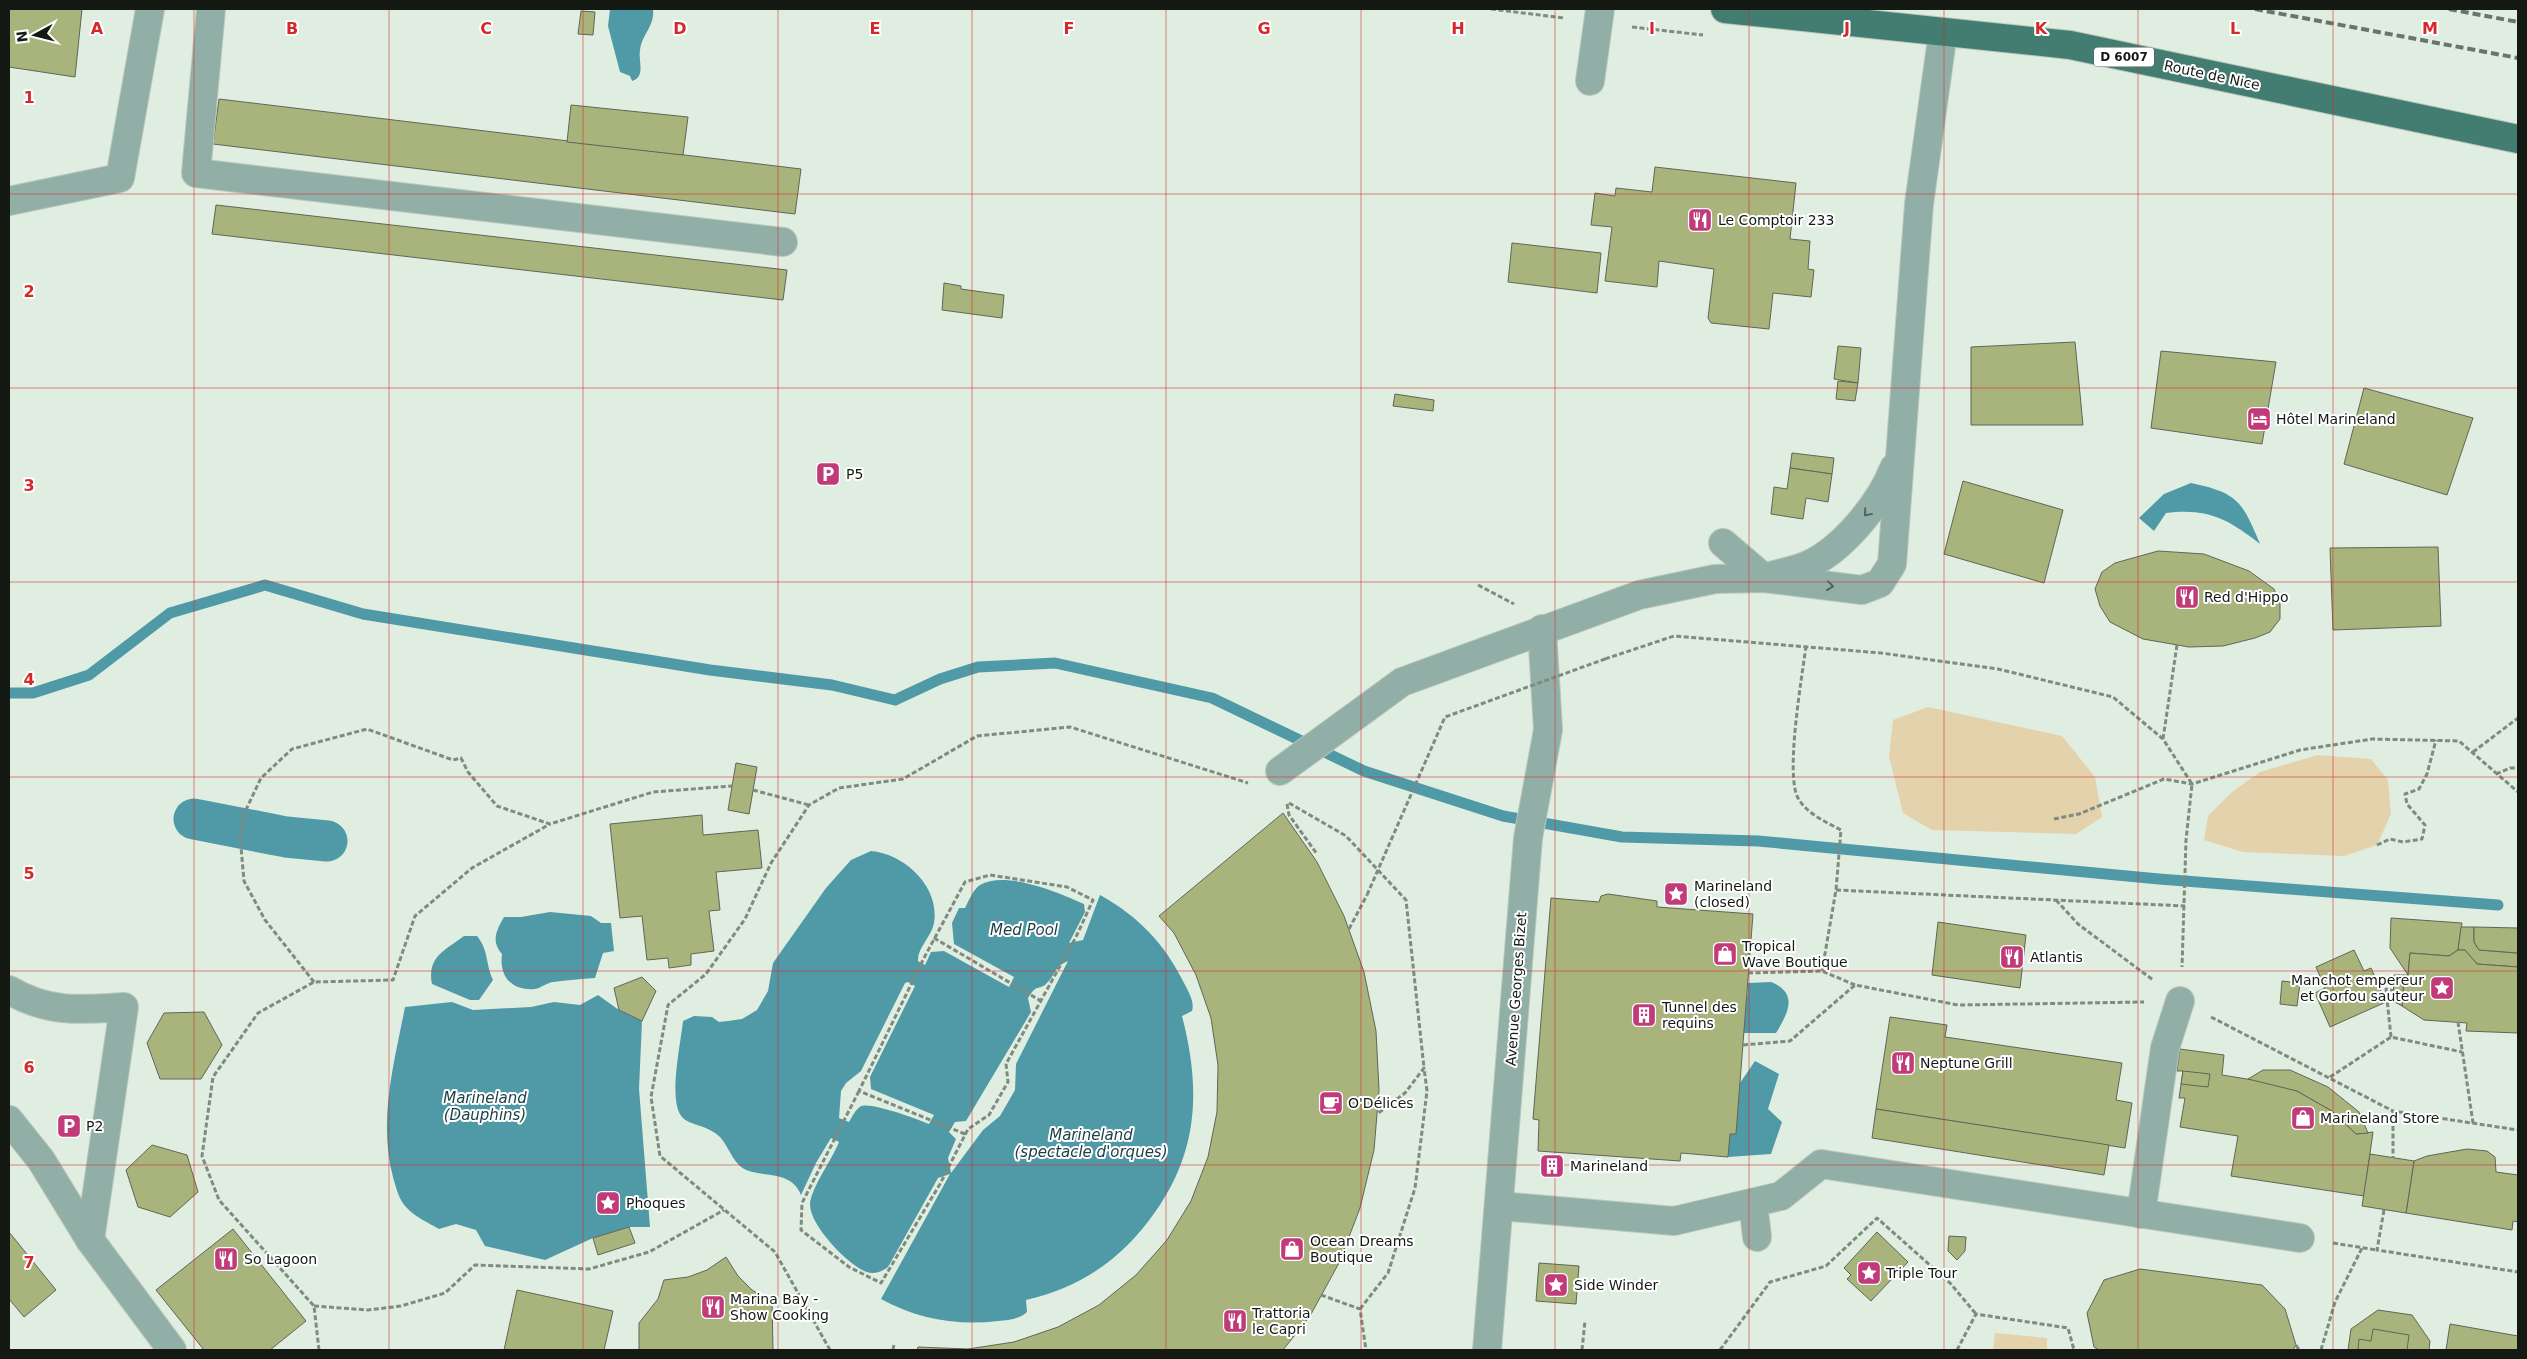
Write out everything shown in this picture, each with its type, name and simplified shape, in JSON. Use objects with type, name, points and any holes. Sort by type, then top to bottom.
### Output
[{"type":"main road","name":"Route de Nice","points":[[1724,9],[2070,45],[2518,139]]},
{"type":"street","points":[[9,201],[120,178],[150,9]]},
{"type":"street","points":[[211,9],[196,173],[783,242]]},
{"type":"street","points":[[1590,82],[1599,16]]},
{"type":"street","points":[[1285,767],[1402,682],[1542,629],[1639,595],[1715,579],[1764,578],[1862,590],[1880,583],[1892,564],[1919,204],[1943,32]]},
{"type":"street","points":[[1764,578],[1808,565],[1839,544],[1870,511],[1888,483],[1899,456]]},
{"type":"street","points":[[1723,543],[1764,578]]},
{"type":"street","name":"Avenue Georges Bizet","points":[[1487,1350],[1528,838],[1548,730],[1542,629]]},
{"type":"street","points":[[9,990],[25,1000],[72,1011],[124,1007],[90,1240]]},
{"type":"street","points":[[2141,1214],[2165,1048],[2180,1001]]},
{"type":"street","points":[[9,1120],[41,1160],[90,1240],[172,1350]]},
{"type":"street","points":[[1500,1206],[1674,1221],[1780,1196],[1821,1164],[2300,1238]]},
{"type":"street","points":[[1752,1202],[1757,1237]]},
{"type":"path","points":[[1491,9],[1599,16],[1708,36]]},
{"type":"path","points":[[1349,929],[1367,895],[1445,717],[1674,636],[1806,646],[1881,653],[1998,669],[2113,697],[2163,739],[2192,784],[2186,840],[2180,1001]]},
{"type":"path","points":[[2163,739],[2177,645]]},
{"type":"path","points":[[1806,646],[1792,763],[1798,798],[1812,814],[1841,830],[1836,890],[1822,971]]},
{"type":"path","points":[[2473,752],[2518,718]]},
{"type":"path","points":[[830,1350],[775,1252],[660,1156],[651,1097],[668,1005],[706,974],[745,920],[771,863],[809,805],[839,788],[903,779],[977,736],[1070,727],[1258,786]]},
{"type":"path","points":[[314,982],[265,920],[244,881],[240,836],[244,814],[261,778],[292,749],[367,729],[452,760],[461,758],[468,772],[497,806],[550,824]]},
{"type":"path","points":[[2054,819],[2078,814],[2164,779],[2192,784],[2300,750],[2372,739],[2459,741],[2518,792]]},
{"type":"path","points":[[2377,845],[2390,838],[2403,842],[2422,839],[2426,825],[2406,804],[2405,794],[2419,789],[2427,774],[2436,740]]},
{"type":"path","points":[[2496,774],[2510,768],[2518,768]]},
{"type":"path","points":[[319,1350],[314,1306],[219,1200],[202,1156],[212,1077],[258,1013],[314,982],[393,980],[415,916],[472,868],[550,824],[653,792],[732,786]]},
{"type":"path","points":[[753,790],[809,805]]},
{"type":"path","points":[[1280,798],[1346,836],[1406,900],[1427,1091],[1415,1188],[1388,1273],[1360,1309],[1366,1350]]},
{"type":"path","points":[[1287,802],[1289,815],[1317,854]]},
{"type":"path","points":[[990,875],[1067,887],[1093,900],[1076,937],[1006,1064],[1008,1082],[989,1115],[968,1129],[940,1184],[881,1283],[849,1267],[802,1230],[802,1203],[833,1146],[847,1113],[934,938],[965,882],[990,875]]},
{"type":"path","points":[[1836,890],[2184,906]]},
{"type":"path","points":[[2056,900],[2078,924],[2180,1001],[2392,1111],[2518,1130]]},
{"type":"path","points":[[934,938],[1041,1001]]},
{"type":"path","points":[[1748,973],[1822,971],[1854,985],[1958,1005],[2180,1001]]},
{"type":"path","points":[[1743,1045],[1790,1041],[1854,985]]},
{"type":"path","points":[[2391,1037],[2386,989],[2394,991]]},
{"type":"path","points":[[2458,1022],[2473,1123]]},
{"type":"path","points":[[2330,1078],[2391,1037],[2462,1052]]},
{"type":"path","points":[[1376,1114],[1405,1093],[1424,1068]]},
{"type":"path","points":[[859,1091],[966,1134]]},
{"type":"path","points":[[2392,1111],[2393,1158]]},
{"type":"path","points":[[314,1306],[368,1310],[401,1306],[445,1293],[475,1265],[589,1269],[649,1252],[724,1210]]},
{"type":"path","points":[[2377,1250],[2384,1210]]},
{"type":"path","points":[[1720,1350],[1770,1282],[1826,1266],[1877,1218],[1950,1283],[1976,1314],[2068,1328],[2074,1350]]},
{"type":"path","points":[[2300,1238],[2518,1272]]},
{"type":"path","points":[[2321,1350],[2335,1302],[2362,1248]]},
{"type":"path","points":[[1321,1295],[1360,1309]]},
{"type":"path","points":[[1957,1350],[1976,1314]]},
{"type":"path","points":[[1582,1350],[1585,1321]]},
{"type":"path","points":[[893,1350],[894,1344]]},
{"type":"path","points":[[2296,1345],[2299,1350]]},
{"type":"shaded area","points":[[1928,707],[2062,736],[2095,777],[2102,817],[2076,834],[1932,830],[1903,813],[1889,757],[1893,720]]},
{"type":"shaded area","points":[[2318,755],[2371,759],[2388,780],[2391,814],[2377,845],[2344,856],[2243,852],[2204,840],[2208,816],[2232,792],[2260,772]]},
{"type":"shaded area","points":[[1995,1333],[2047,1338],[2047,1350],[1993,1350]]},
{"type":"water","points":[[610,9],[653,9],[652,20],[641,44],[639,76],[632,81],[630,76],[620,72],[608,26]]},
{"type":"water","points":[[2191,483],[2229,495],[2236,501],[2243,508],[2260,544],[2238,528],[2217,517],[2206,514],[2194,512],[2166,513],[2154,531],[2139,518],[2164,494]]},
{"type":"water","points":[[871,851],[884,853],[896,858],[907,866],[926,885],[934,910],[934,923],[931,933],[918,956],[918,961],[925,965],[931,952],[944,951],[1009,987],[1014,977],[954,944],[952,923],[959,908],[965,908],[973,892],[980,885],[991,881],[1004,880],[1047,889],[1084,904],[1085,912],[1069,943],[1083,940],[1100,895],[1114,903],[1149,932],[1159,944],[1176,969],[1191,997],[1192,1011],[1182,1016],[1189,1046],[1192,1074],[1191,1128],[1185,1153],[1175,1178],[1161,1203],[1143,1228],[1118,1254],[1105,1265],[1076,1282],[1026,1300],[1027,1312],[1017,1318],[983,1322],[952,1322],[909,1312],[881,1299],[950,1174],[938,1178],[888,1267],[878,1272],[870,1273],[850,1262],[840,1253],[823,1233],[811,1212],[811,1197],[839,1142],[831,1138],[816,1163],[801,1195],[792,1182],[786,1179],[744,1169],[736,1161],[720,1137],[710,1130],[686,1120],[678,1110],[675,1087],[683,1021],[694,1016],[712,1017],[719,1022],[742,1019],[757,1010],[768,991],[773,963],[826,888],[851,860]],"holes":[[[1068,961],[1016,1064],[1015,1090],[1000,1116],[983,1130],[951,1173],[948,1158],[956,1139],[949,1132],[955,1122],[966,1121],[1031,1012],[1028,998],[1031,993],[1046,984],[1057,969]],[[908,982],[915,986],[870,1077],[871,1089],[934,1115],[929,1124],[895,1112],[866,1105],[861,1106],[849,1122],[839,1118],[841,1091],[846,1083],[861,1071],[905,983]]]},
{"type":"water","points":[[550,912],[591,916],[601,923],[611,923],[614,951],[603,953],[595,978],[553,982],[535,989],[513,985],[505,975],[502,954],[496,940],[504,917],[521,917]]},
{"type":"water","points":[[464,936],[477,936],[481,941],[493,980],[479,1000],[470,1000],[432,984],[432,967],[435,961],[444,951]]},
{"type":"water","points":[[1771,982],[1785,992],[1789,1004],[1776,1033],[1744,1033],[1726,1047],[1732,1004],[1747,998],[1748,983]]},
{"type":"water","name":"Marineland (Dauphins)","points":[[598,995],[619,1010],[642,1021],[639,1089],[650,1227],[629,1227],[593,1238],[545,1260],[485,1246],[476,1230],[456,1224],[439,1229],[410,1211],[402,1202],[395,1185],[387,1134],[389,1092],[405,1007],[452,1002],[473,1010],[531,1007],[554,1002],[580,1005]]},
{"type":"water","points":[[1755,1061],[1779,1074],[1768,1109],[1782,1122],[1771,1154],[1728,1157],[1705,1105],[1740,1083]]},
{"type":"building","points":[[9,9],[82,9],[75,77],[9,67]]},
{"type":"building","points":[[581,11],[595,12],[593,35],[578,34]]},
{"type":"building","points":[[219,99],[801,169],[795,214],[213,144]]},
{"type":"building","points":[[571,105],[688,117],[683,155],[567,142]]},
{"type":"building","points":[[1655,167],[1796,183],[1790,239],[1810,241],[1808,269],[1814,270],[1811,297],[1773,293],[1769,329],[1711,323],[1708,318],[1714,269],[1659,261],[1657,287],[1605,281],[1612,227],[1591,225],[1595,193],[1615,196],[1616,188],[1652,192]]},
{"type":"building","points":[[216,205],[787,270],[783,300],[212,234]]},
{"type":"building","points":[[1512,243],[1601,253],[1597,293],[1508,282]]},
{"type":"building","points":[[944,283],[961,286],[961,289],[1004,295],[1002,318],[942,310]]},
{"type":"building","points":[[2075,342],[2083,425],[1971,425],[1971,347]]},
{"type":"building","points":[[1838,346],[1861,348],[1858,383],[1834,379]]},
{"type":"building","points":[[2161,351],[2276,362],[2262,444],[2151,428]]},
{"type":"building","points":[[1838,381],[1858,383],[1855,401],[1836,399]]},
{"type":"building","points":[[2364,388],[2473,418],[2447,495],[2344,464]]},
{"type":"building","points":[[1395,394],[1434,400],[1433,411],[1393,406]]},
{"type":"building","points":[[1792,453],[1834,458],[1832,474],[1790,468]]},
{"type":"building","points":[[1790,468],[1832,474],[1828,502],[1806,498],[1803,519],[1771,514],[1774,487],[1787,489]]},
{"type":"building","points":[[1963,481],[2063,510],[2044,583],[1944,554]]},
{"type":"building","points":[[2438,547],[2441,626],[2333,630],[2330,548]]},
{"type":"building","name":"Red d'Hippo","points":[[2158,551],[2204,554],[2249,571],[2274,589],[2280,604],[2280,619],[2270,632],[2255,638],[2223,646],[2189,647],[2143,639],[2110,622],[2100,606],[2095,589],[2102,572],[2115,563]]},
{"type":"building","points":[[736,763],[757,767],[749,814],[728,810]]},
{"type":"building","points":[[1283,813],[1317,862],[1344,916],[1364,972],[1376,1031],[1379,1090],[1374,1150],[1360,1208],[1339,1263],[1310,1316],[1283,1350],[917,1350],[918,1347],[968,1349],[1014,1342],[1058,1327],[1099,1305],[1136,1275],[1167,1240],[1191,1201],[1208,1157],[1217,1112],[1218,1065],[1211,1018],[1196,975],[1174,933],[1159,916]]},
{"type":"building","points":[[702,815],[703,835],[758,830],[762,868],[716,872],[720,910],[709,911],[714,951],[691,954],[691,965],[669,968],[668,958],[647,960],[642,916],[620,918],[610,824]]},
{"type":"building","name":"Tunnel des requins","points":[[1608,894],[1657,901],[1657,907],[1753,914],[1736,1134],[1730,1134],[1728,1157],[1681,1153],[1680,1161],[1538,1151],[1539,1120],[1533,1119],[1551,898],[1599,902],[1601,896]]},
{"type":"building","points":[[2391,918],[2462,923],[2458,950],[2449,956],[2410,953],[2408,975],[2390,948]]},
{"type":"building","points":[[1938,922],[2026,935],[2020,988],[1932,975]]},
{"type":"building","points":[[2461,927],[2474,927],[2474,942],[2479,950],[2518,953],[2518,967],[2477,964],[2465,950],[2458,950]]},
{"type":"building","points":[[2474,927],[2518,928],[2518,953],[2479,950],[2474,942]]},
{"type":"building","points":[[2354,950],[2364,971],[2371,968],[2386,1002],[2330,1027],[2315,993],[2325,988],[2316,967]]},
{"type":"building","points":[[2458,950],[2465,950],[2477,964],[2518,967],[2518,1033],[2466,1031],[2467,1023],[2424,1020],[2402,1006],[2404,975],[2408,975],[2410,953],[2449,956]]},
{"type":"building","points":[[2394,975],[2404,975],[2402,1006],[2393,1001]]},
{"type":"building","points":[[642,977],[656,991],[642,1021],[619,1010],[614,988]]},
{"type":"building","points":[[2282,981],[2300,983],[2297,1006],[2280,1004]]},
{"type":"building","points":[[204,1012],[222,1045],[201,1079],[160,1079],[147,1043],[164,1013]]},
{"type":"building","points":[[1890,1017],[1947,1025],[1945,1037],[2122,1063],[2116,1100],[2132,1103],[2125,1148],[1876,1109]]},
{"type":"building","points":[[2180,1049],[2224,1055],[2222,1075],[2278,1084],[2297,1091],[2332,1111],[2356,1134],[2373,1132],[2364,1196],[2231,1176],[2238,1136],[2180,1127],[2185,1098],[2179,1098],[2183,1071],[2177,1071]]},
{"type":"building","points":[[2263,1070],[2290,1070],[2328,1087],[2359,1112],[2368,1133],[2356,1134],[2332,1111],[2297,1091],[2248,1079]]},
{"type":"building","points":[[2183,1071],[2210,1074],[2208,1087],[2181,1084]]},
{"type":"building","points":[[1876,1109],[2109,1145],[2104,1175],[1872,1138]]},
{"type":"building","points":[[152,1145],[187,1155],[198,1192],[170,1217],[138,1207],[126,1170]]},
{"type":"building","points":[[2467,1149],[2487,1151],[2495,1157],[2496,1172],[2518,1175],[2518,1222],[2513,1221],[2512,1230],[2406,1213],[2414,1161],[2427,1156]]},
{"type":"building","points":[[2370,1154],[2414,1161],[2406,1213],[2362,1206]]},
{"type":"building","name":"Marineland","points":[[1543,1159],[1563,1161],[1561,1174],[1541,1171]]},
{"type":"building","points":[[629,1227],[635,1243],[598,1255],[593,1238]]},
{"type":"building","name":"So Lagoon","points":[[233,1229],[306,1321],[270,1350],[204,1350],[156,1290]]},
{"type":"building","points":[[9,1232],[56,1290],[24,1317],[9,1299]]},
{"type":"building","points":[[1877,1232],[1908,1262],[1871,1301],[1847,1279],[1851,1275],[1844,1268]]},
{"type":"building","points":[[1949,1236],[1966,1237],[1965,1251],[1957,1260],[1948,1251]]},
{"type":"building","name":"Marina Bay - Show Cooking","points":[[726,1257],[738,1276],[752,1290],[772,1302],[773,1350],[639,1350],[639,1323],[658,1299],[664,1280],[688,1277],[707,1270]]},
{"type":"building","points":[[1539,1263],[1579,1266],[1576,1304],[1536,1301]]},
{"type":"building","points":[[2140,1269],[2262,1285],[2285,1309],[2296,1345],[2293,1350],[2099,1350],[2094,1347],[2087,1313],[2104,1280]]},
{"type":"building","points":[[517,1290],[613,1311],[604,1350],[504,1350]]},
{"type":"building","points":[[2378,1310],[2412,1315],[2430,1341],[2429,1350],[2348,1350],[2351,1329]]},
{"type":"building","points":[[2450,1324],[2518,1336],[2518,1350],[2446,1350]]},
{"type":"building","points":[[2373,1329],[2409,1335],[2407,1350],[2358,1350],[2359,1339],[2371,1341]]},
{"type":"waterway","points":[[9,693],[33,693],[89,675],[170,613],[265,585],[363,614],[710,670],[832,685],[895,700],[940,679],[978,667],[1055,663],[1212,698],[1364,771],[1503,816],[1622,837],[1758,841],[2159,879],[2498,905]]},
{"type":"waterway","points":[[194,819],[286,837],[327,841]]},
{"type":"railway","points":[[2255,9],[2518,58]]},
{"type":"railway","points":[[2449,9],[2518,22]]},
{"type":"place","name":"Le Comptoir 233","points":[[1700,220]]},
{"type":"place","name":"Hôtel Marineland","points":[[2259,419]]},
{"type":"place","name":"P5","points":[[828,474]]},
{"type":"place","name":"Red d'Hippo","points":[[2187,597]]},
{"type":"place","name":"Marineland (closed)","points":[[1676,894]]},
{"type":"place","name":"Tropical Wave Boutique","points":[[1725,954]]},
{"type":"place","name":"Atlantis","points":[[2012,957]]},
{"type":"place","name":"Manchot empereur et Gorfou sauteur","points":[[2442,988]]},
{"type":"place","name":"Tunnel des requins","points":[[1644,1015]]},
{"type":"place","name":"Neptune Grill","points":[[1903,1063]]},
{"type":"place","name":"O'Délices","points":[[1331,1103]]},
{"type":"place","name":"Marineland Store","points":[[2303,1118]]},
{"type":"place","name":"P2","points":[[69,1126]]},
{"type":"place","name":"Marineland","points":[[1552,1166]]},
{"type":"place","name":"Phoques","points":[[608,1203]]},
{"type":"place","name":"Ocean Dreams Boutique","points":[[1292,1249]]},
{"type":"place","name":"So Lagoon","points":[[226,1259]]},
{"type":"place","name":"Triple Tour","points":[[1869,1273]]},
{"type":"place","name":"Side Winder","points":[[1556,1285]]},
{"type":"place","name":"Marina Bay - Show Cooking","points":[[713,1307]]},
{"type":"place","name":"Trattoria le Capri","points":[[1235,1321]]},
{"type":"water label","name":"Med Pool","points":[[1024,930]]},
{"type":"water label","name":"Marineland (spectacle d'orques)","points":[[1091,1144]]}]
